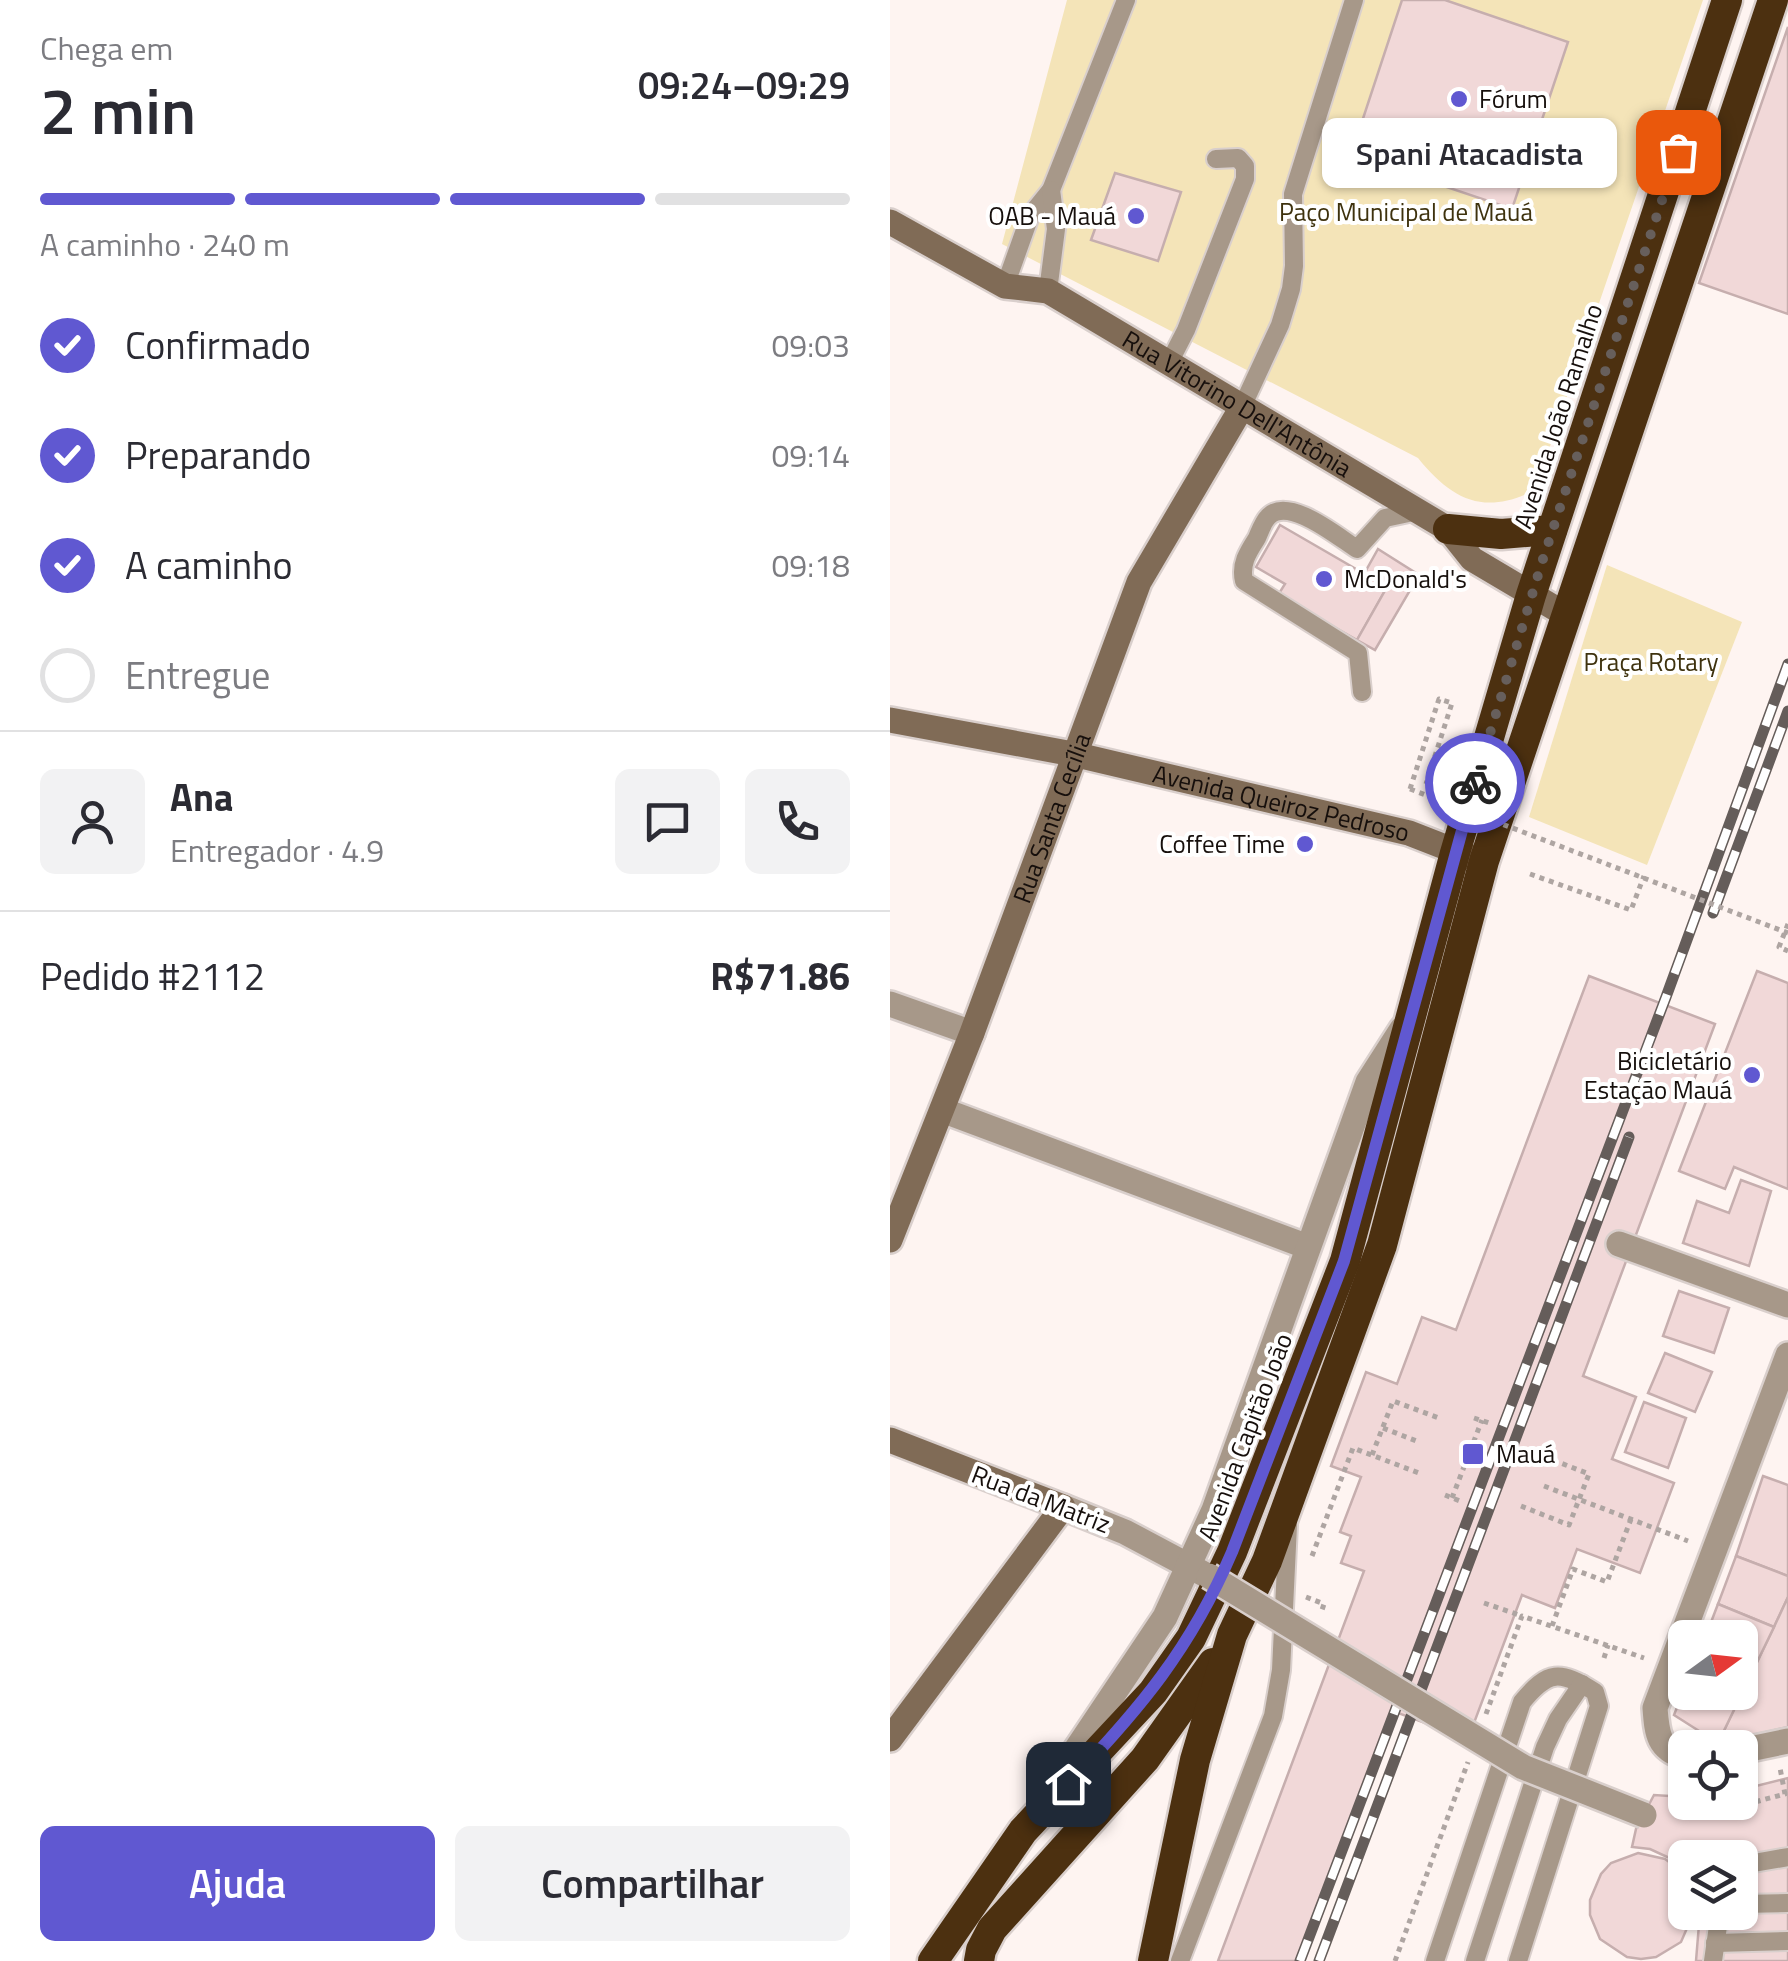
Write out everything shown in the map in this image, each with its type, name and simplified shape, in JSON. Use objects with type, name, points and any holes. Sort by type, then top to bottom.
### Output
[{"type":"highway","name":"Avenida João Ramalho","points":[[1454,853],[1552,530],[1728,0]]},
{"type":"highway","points":[[979,1961],[992,1929],[1145,1759],[1180,1714],[1232,1635],[1268,1561],[1382,1245],[1484,861],[1597,534],[1773,0]]},
{"type":"highway","points":[[1448,529],[1501,534],[1552,530]]},
{"type":"highway","name":"Avenida Capitão João","points":[[932,1961],[1022,1831],[1153,1692],[1191,1638],[1214,1595],[1344,1261],[1454,853]]},
{"type":"highway","points":[[1153,1961],[1195,1760],[1232,1635]]},
{"type":"street","name":"Rua Vitorino Dell'Antônia","points":[[890,222],[1006,286],[1048,291],[1448,529],[1472,559],[1568,616]]},
{"type":"street","name":"Rua Santa Cecília","points":[[890,1240],[972,1033],[1139,582],[1242,406]]},
{"type":"street","name":"Avenida Queiroz Pedroso","points":[[890,720],[1073,754],[1409,833],[1484,861]]},
{"type":"street","points":[[890,1004],[972,1033]]},
{"type":"street","points":[[1022,1831],[1164,1616],[1199,1570],[1214,1510],[1368,1082],[1410,1016]]},
{"type":"street","points":[[942,1110],[1308,1246]]},
{"type":"street","points":[[1619,1244],[1788,1305]]},
{"type":"street","points":[[1668,1751],[1657,1732],[1656,1708],[1788,1355]]},
{"type":"street","name":"Rua da Matriz","points":[[890,1440],[1126,1532],[1199,1570],[1522,1766],[1644,1815]]},
{"type":"street","points":[[890,1740],[1063,1507]]},
{"type":"street","points":[[1758,1748],[1788,1741]]},
{"type":"lane","points":[[1242,406],[1280,326],[1291,289],[1293,194],[1354,0]]},
{"type":"lane","points":[[1006,286],[1030,216],[1051,190],[1122,3]]},
{"type":"lane","points":[[1168,365],[1186,330],[1245,179],[1245,166],[1238,158],[1216,159]]},
{"type":"lane","points":[[1048,291],[1056,229],[1051,190]]},
{"type":"lane","points":[[1362,692],[1358,653],[1244,581],[1244,560],[1268,517],[1278,510],[1304,515],[1357,549],[1385,518],[1418,511]]},
{"type":"lane","points":[[1552,530],[1597,534]]},
{"type":"lane","points":[[1180,1961],[1273,1716],[1281,1670],[1288,1505]]},
{"type":"lane","points":[[1435,1961],[1522,1702],[1544,1678],[1558,1675],[1596,1692],[1599,1706],[1518,1961]]},
{"type":"lane","points":[[1475,1961],[1544,1748],[1582,1684]]},
{"type":"lane","points":[[1758,1862],[1788,1857]]},
{"type":"lane","points":[[1758,1904],[1788,1903]]},
{"type":"lane","points":[[1714,1952],[1788,1941]]},
{"type":"path","points":[[1426,784],[1452,704],[1439,699],[1410,789],[1788,933]]},
{"type":"path","points":[[1530,874],[1631,910],[1644,876]]},
{"type":"path","points":[[1788,924],[1779,947],[1788,951]]},
{"type":"path","points":[[1372,1455],[1393,1400],[1439,1418]]},
{"type":"path","points":[[1452,1498],[1481,1420]]},
{"type":"path","points":[[1382,1428],[1418,1442]]},
{"type":"path","points":[[1308,1567],[1352,1448],[1419,1473]]},
{"type":"path","points":[[1521,1506],[1570,1524],[1588,1474],[1540,1456]]},
{"type":"path","points":[[1544,1486],[1714,1551]]},
{"type":"path","points":[[1552,1626],[1573,1569],[1607,1582],[1631,1519]]},
{"type":"path","points":[[1484,1603],[1522,1616]]},
{"type":"path","points":[[1604,1658],[1608,1646]]},
{"type":"path","points":[[1758,1801],[1785,1794]]},
{"type":"green space","name":"Paço Municipal de Mauá","points":[[1067,0],[1703,0],[1535,490],[1500,502],[1470,500],[1443,484],[1418,458],[1002,244]]},
{"type":"green space","name":"Praça Rotary","points":[[1607,565],[1742,622],[1647,865],[1529,817]]},
{"type":"building","name":"Fórum","points":[[1402,0],[1445,0],[1568,42],[1512,209],[1351,155]]},
{"type":"building","points":[[1788,27],[1788,314],[1699,283]]},
{"type":"building","name":"OAB - Mauá","points":[[1115,173],[1181,192],[1158,261],[1091,240]]},
{"type":"building","name":"McDonald's","points":[[1280,525],[1387,587],[1357,640],[1278,595],[1285,584],[1256,567]]},
{"type":"building","points":[[1378,549],[1419,575],[1375,650],[1357,640],[1387,587],[1364,574]]},
{"type":"building","name":"Bicicletário Estação Mauá","points":[[1757,971],[1788,983],[1788,1189],[1734,1167],[1725,1189],[1679,1171]]},
{"type":"building","name":"Mauá","points":[[1589,976],[1715,1024],[1583,1376],[1636,1397],[1612,1459],[1674,1483],[1640,1573],[1577,1549],[1555,1608],[1522,1595],[1468,1739],[1393,1711],[1299,1961],[1218,1961],[1364,1571],[1341,1563],[1351,1536],[1340,1532],[1361,1477],[1331,1466],[1366,1372],[1397,1384],[1422,1317],[1456,1330]]},
{"type":"building","points":[[1741,1180],[1771,1191],[1749,1266],[1683,1243],[1697,1201],[1729,1213]]},
{"type":"building","points":[[1679,1291],[1729,1308],[1714,1353],[1663,1336]]},
{"type":"building","points":[[1665,1353],[1712,1372],[1695,1412],[1648,1393]]},
{"type":"building","points":[[1644,1402],[1686,1418],[1668,1468],[1625,1452]]},
{"type":"building","points":[[1763,1476],[1788,1485],[1788,1576],[1736,1556]]},
{"type":"building","points":[[1736,1556],[1788,1576],[1788,1597],[1774,1627],[1718,1604]]},
{"type":"building","points":[[1788,1597],[1788,1727],[1758,1734],[1758,1730],[1724,1730],[1734,1710],[1758,1710],[1758,1660]]},
{"type":"building","points":[[1718,1604],[1757,1620],[1712,1620]]},
{"type":"building","points":[[1758,1620],[1774,1627],[1758,1660]]},
{"type":"building","points":[[1676,1710],[1734,1710],[1724,1730],[1698,1730],[1674,1715]]},
{"type":"building","points":[[1788,1778],[1788,1961],[1696,1961],[1699,1930],[1758,1930],[1758,1840],[1668,1840],[1668,1857],[1650,1849],[1632,1847],[1636,1829],[1654,1795],[1668,1796],[1668,1820],[1758,1820],[1758,1786]]},
{"type":"building","points":[[1638,1853],[1668,1861],[1668,1930],[1686,1930],[1681,1942],[1656,1957],[1641,1959],[1627,1957],[1600,1939],[1590,1915],[1590,1900],[1601,1874],[1611,1863]]},
{"type":"railway","points":[[1300,1961],[1666,997],[1788,664]]},
{"type":"railway","points":[[1713,913],[1788,711]]},
{"type":"railway","points":[[1319,1961],[1629,1137]]},
{"type":"way so far","points":[[1475,783],[1542,562],[1678,152]]},
{"type":"place","name":"Fórum","points":[[1459,99]]},
{"type":"place","name":"Spani Atacadista","points":[[1678,152]]},
{"type":"place","name":"OAB - Mauá","points":[[1136,216]]},
{"type":"place","name":"McDonald's","points":[[1324,579]]},
{"type":"place","name":"Coffee Time","points":[[1305,844]]},
{"type":"place","name":"Bicicletário Estação Mauá","points":[[1752,1075]]},
{"type":"place","name":"Mauá","points":[[1473,1454]]},
{"type":"route","points":[[1068,1784],[1153,1692],[1191,1638],[1232,1552],[1344,1261],[1475,783]]}]
